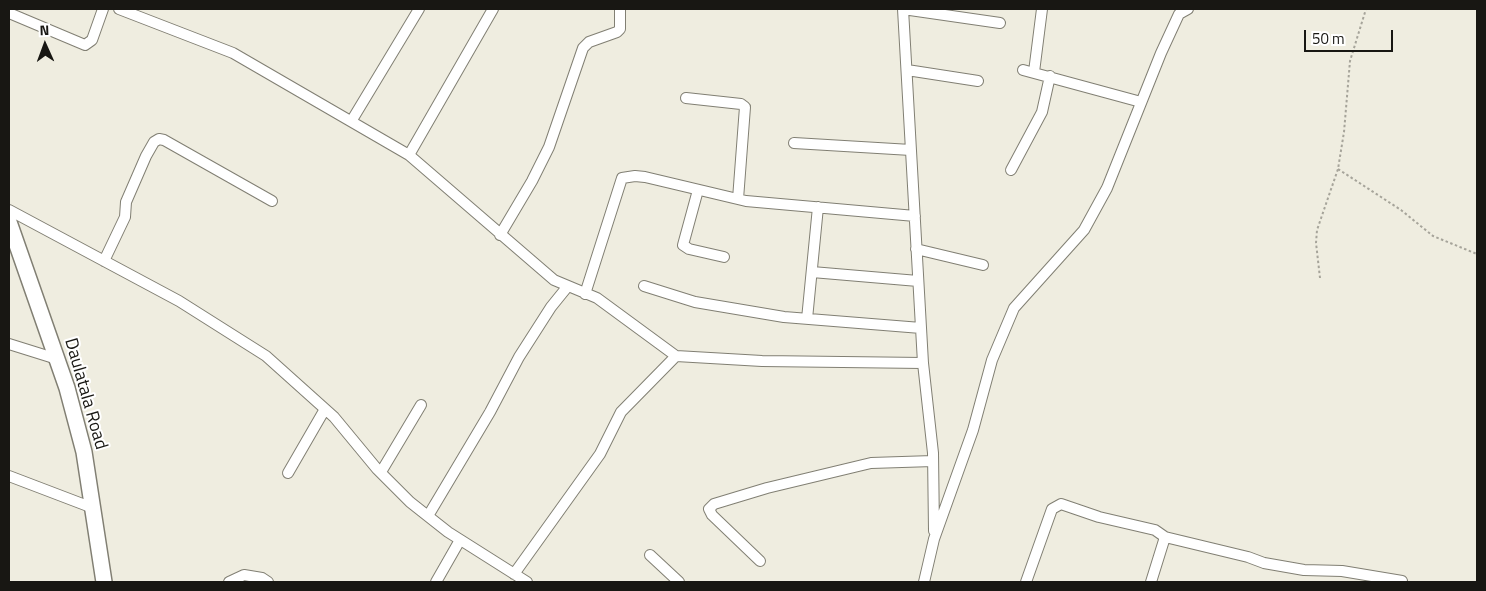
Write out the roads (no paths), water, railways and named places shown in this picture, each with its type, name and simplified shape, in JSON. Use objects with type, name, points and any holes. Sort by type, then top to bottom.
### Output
[{"type":"main road","name":"Daulatala Road","points":[[9,222],[57,359],[84,452],[104,582]]},
{"type":"street","points":[[9,13],[85,45],[92,40],[103,9]]},
{"type":"street","points":[[120,9],[233,52],[409,155],[554,280],[603,303],[676,356],[762,361],[922,363]]},
{"type":"street","points":[[352,120],[419,9]]},
{"type":"street","points":[[409,155],[493,9]]},
{"type":"street","points":[[500,235],[532,181],[549,147],[583,48],[589,42],[617,32],[620,29],[620,9]]},
{"type":"street","points":[[934,539],[933,461],[922,363],[903,9],[1000,23]]},
{"type":"street","points":[[1034,72],[1042,9]]},
{"type":"street","points":[[924,582],[934,539],[973,430],[992,360],[1014,308],[1084,230],[1107,188],[1179,14],[1185,9]]},
{"type":"street","points":[[907,70],[978,81]]},
{"type":"street","points":[[1023,70],[1141,102]]},
{"type":"street","points":[[1011,170],[1042,112],[1050,76]]},
{"type":"street","points":[[686,98],[742,104],[745,107],[738,199]]},
{"type":"street","points":[[104,261],[125,217],[126,202],[143,164],[154,142],[159,139],[164,140],[272,201]]},
{"type":"street","points":[[794,143],[911,150]]},
{"type":"street","points":[[585,294],[622,178],[640,177],[738,199],[915,216]]},
{"type":"street","points":[[698,190],[683,244],[688,249],[724,257]]},
{"type":"street","points":[[807,319],[818,208]]},
{"type":"street","points":[[9,210],[179,301],[266,356],[325,409],[381,472],[428,516],[460,540],[527,582]]},
{"type":"street","points":[[916,248],[983,265]]},
{"type":"street","points":[[812,272],[918,281]]},
{"type":"street","points":[[428,516],[490,412],[519,357],[551,307],[568,286]]},
{"type":"street","points":[[644,286],[695,302],[807,319],[921,328]]},
{"type":"street","points":[[9,344],[57,359]]},
{"type":"street","points":[[514,574],[600,454],[621,412],[676,356]]},
{"type":"street","points":[[381,472],[421,405]]},
{"type":"street","points":[[288,473],[325,409]]},
{"type":"street","points":[[760,561],[712,515],[709,509],[714,504],[767,488],[871,463],[933,461]]},
{"type":"street","points":[[9,476],[93,508]]},
{"type":"street","points":[[1026,582],[1052,509],[1061,504],[1099,517],[1155,530],[1165,537],[1248,557],[1264,563],[1304,570],[1342,571],[1402,581]]},
{"type":"street","points":[[1151,582],[1165,537]]},
{"type":"street","points":[[436,582],[460,540]]},
{"type":"street","points":[[650,555],[679,582]]},
{"type":"street","points":[[229,582],[244,575],[262,578],[268,582]]}]
